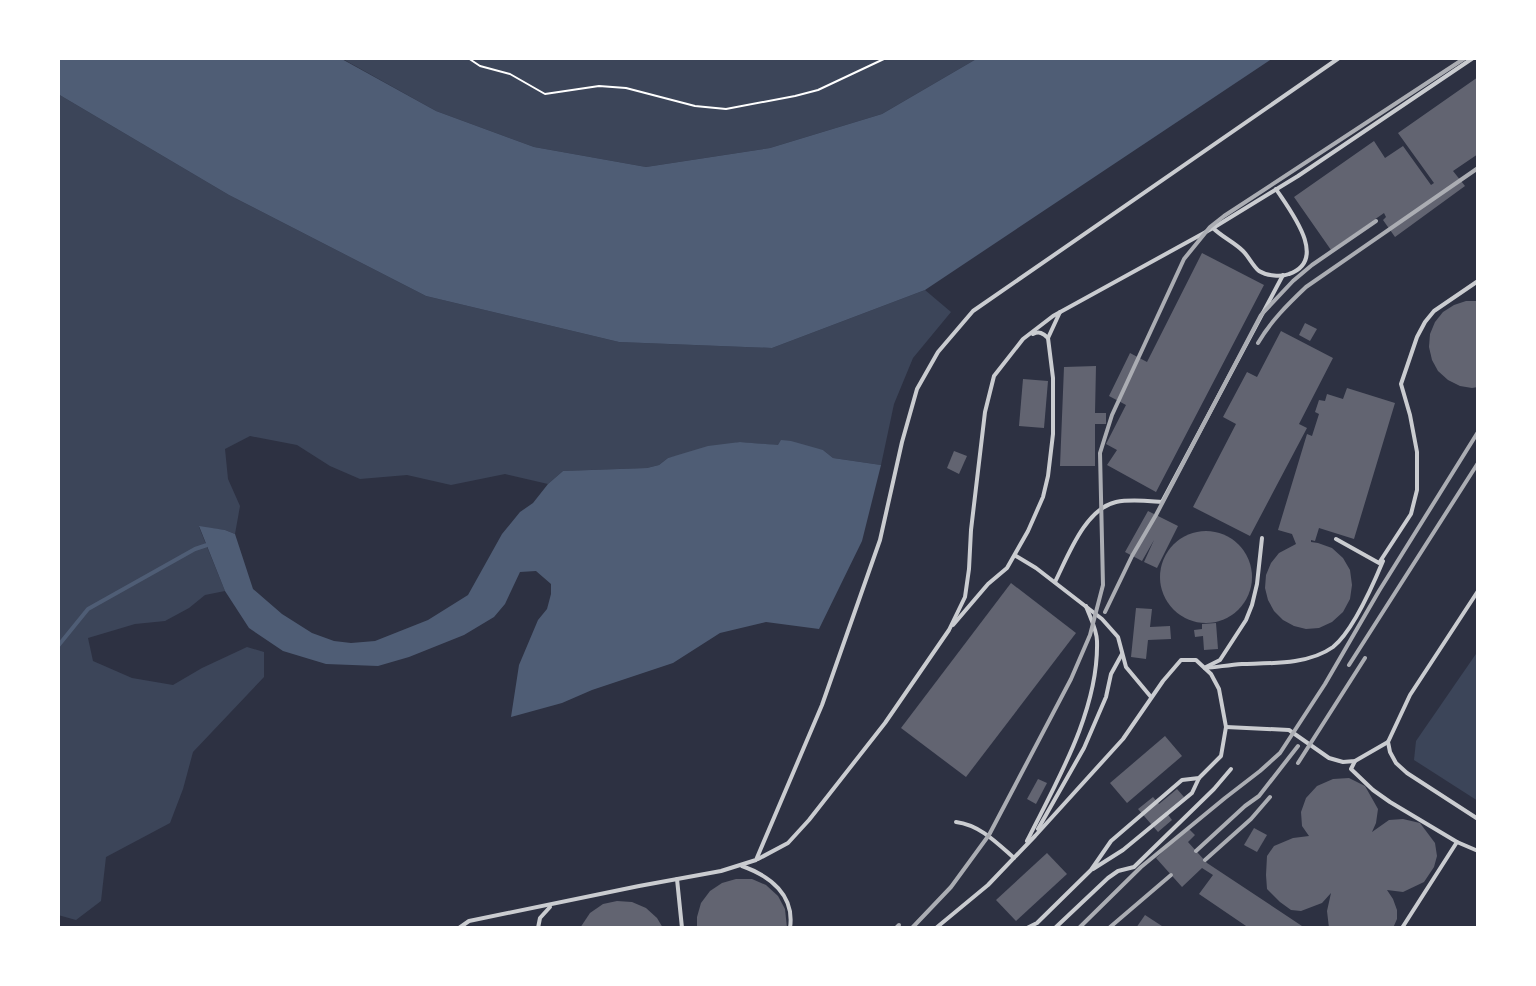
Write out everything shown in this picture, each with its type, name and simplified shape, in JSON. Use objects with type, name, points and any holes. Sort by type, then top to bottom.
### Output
[{"type":"lane","points":[[756,860],[828,690],[880,540],[917,389],[938,352],[973,311],[1339,58]]},
{"type":"lane","points":[[949,630],[965,597],[985,412],[994,376],[1023,339],[1060,312],[1213,228],[1276,189],[1473,58]]},
{"type":"lane","points":[[1213,228],[1241,249],[1260,271],[1275,276],[1299,269],[1307,257],[1307,244],[1276,189]]},
{"type":"lane","points":[[1055,582],[1086,522],[1112,503],[1162,502],[1283,275]]},
{"type":"lane","points":[[1204,668],[1291,661],[1334,646],[1364,603],[1384,559],[1411,514],[1417,490],[1417,452],[1401,384],[1417,337],[1434,311],[1478,281]]},
{"type":"lane","points":[[459,928],[469,921],[721,871],[756,860],[788,843],[885,723],[949,630],[988,584],[1007,568],[1015,555],[1043,497],[1048,476],[1053,434],[1053,389],[1048,338],[1060,312]]},
{"type":"lane","points":[[1023,339],[1037,333],[1044,333],[1048,338]]},
{"type":"lane","points":[[1204,668],[1220,660],[1246,620],[1257,584],[1262,538]]},
{"type":"lane","points":[[1336,539],[1379,563],[1384,559]]},
{"type":"lane","points":[[1015,555],[1102,619],[1118,637],[1126,667],[1151,697]]},
{"type":"lane","points":[[1226,727],[1289,730],[1329,758],[1355,761],[1388,742],[1410,695],[1478,591]]},
{"type":"lane","points":[[1024,847],[1071,751],[1094,682],[1098,639],[1086,606]]},
{"type":"lane","points":[[1033,838],[1084,748],[1106,697],[1111,674],[1122,654]]},
{"type":"lane","points":[[936,928],[988,885],[1033,838],[1123,739],[1181,660],[1196,660],[1211,674],[1219,689],[1226,727],[1221,756],[1199,778],[1192,793],[1123,850],[1091,870]]},
{"type":"lane","points":[[1388,742],[1396,763],[1407,773],[1478,819]]},
{"type":"lane","points":[[1355,761],[1351,769],[1373,790],[1457,842],[1478,851]]},
{"type":"lane","points":[[1055,928],[1108,878],[1118,871],[1134,867],[1231,769]]},
{"type":"lane","points":[[1027,928],[1037,923],[1091,870],[1111,841],[1182,780],[1199,778]]},
{"type":"lane","points":[[956,822],[989,835],[1014,858]]},
{"type":"lane","points":[[1402,928],[1457,842]]},
{"type":"lane","points":[[740,865],[757,871],[780,889],[790,912],[790,928]]},
{"type":"lane","points":[[677,879],[682,928]]},
{"type":"lane","points":[[538,928],[540,918],[552,905]]},
{"type":"path","points":[[468,58],[480,66],[510,74],[545,94],[599,86],[626,88],[695,106],[726,109],[818,90],[886,58]]},
{"type":"shaded area","points":[[58,58],[340,58],[436,111],[534,147],[646,167],[770,148],[882,114],[978,58],[1273,58],[925,290],[772,348],[619,342],[426,296],[229,195],[58,94]]},
{"type":"shaded area","points":[[341,58],[978,58],[882,114],[770,148],[646,167],[534,147],[436,111]]},
{"type":"shaded area","points":[[58,94],[229,195],[426,296],[619,342],[772,348],[925,290],[951,312],[913,358],[894,404],[881,465],[833,458],[823,450],[740,442],[668,458],[659,465],[647,468],[563,471],[548,484],[505,474],[451,485],[407,475],[360,479],[330,466],[297,445],[250,436],[225,449],[228,479],[240,506],[235,534],[199,527],[225,591],[205,595],[165,621],[135,624],[88,638],[93,661],[132,678],[173,685],[247,647],[264,652],[264,677],[193,752],[170,823],[106,857],[101,901],[76,920],[58,915]]},
{"type":"shaded area","points":[[781,440],[823,450],[833,458],[881,465],[862,541],[819,629],[766,622],[720,633],[673,663],[562,703],[511,717],[519,665],[538,620],[547,609],[551,594],[551,584],[536,571],[520,572],[505,604],[494,617],[464,635],[378,666],[326,664],[283,651],[249,628],[225,591],[199,526],[235,534],[253,589],[282,614],[312,633],[334,641],[375,641],[428,620],[468,595],[502,534],[563,471],[647,468],[708,446],[740,442],[778,445]]},
{"type":"shaded area","points":[[1478,651],[1478,801],[1414,760],[1416,741]]},
{"type":"building","points":[[1478,77],[1478,154],[1453,171],[1465,186],[1395,237],[1383,220],[1386,217],[1384,213],[1331,250],[1294,197],[1374,141],[1385,158],[1403,146],[1431,185],[1434,183],[1398,133]]},
{"type":"building","points":[[1202,253],[1264,285],[1156,492],[1107,465],[1117,450],[1106,444],[1126,405],[1109,396],[1130,353],[1147,362]]},
{"type":"building","points":[[1466,301],[1478,301],[1478,387],[1472,388],[1448,380],[1438,371],[1429,347],[1430,334],[1443,312]]},
{"type":"building","points":[[1305,323],[1317,329],[1310,341],[1299,335]]},
{"type":"building","points":[[1281,331],[1333,358],[1299,424],[1307,428],[1250,536],[1193,507],[1236,424],[1223,417],[1247,372],[1257,377]]},
{"type":"building","points":[[1096,366],[1095,413],[1106,413],[1106,424],[1095,424],[1095,466],[1060,466],[1064,367]]},
{"type":"building","points":[[1023,379],[1048,381],[1044,428],[1019,426]]},
{"type":"building","points":[[1347,388],[1395,403],[1354,539],[1319,528],[1315,541],[1311,540],[1332,548],[1343,558],[1350,570],[1350,599],[1343,612],[1332,622],[1319,628],[1306,629],[1283,620],[1274,611],[1265,588],[1266,575],[1279,553],[1296,544],[1292,534],[1278,530],[1307,434],[1312,436],[1319,414],[1315,412],[1319,400],[1325,401],[1327,394],[1343,399]]},
{"type":"building","points":[[954,451],[967,456],[959,474],[947,468]]},
{"type":"building","points":[[1148,511],[1178,526],[1157,568],[1144,562],[1154,540],[1142,561],[1125,552]]},
{"type":"building","points":[[1206,531],[1224,534],[1239,544],[1249,559],[1252,577],[1249,595],[1239,610],[1224,620],[1206,623],[1188,620],[1173,610],[1163,595],[1160,577],[1163,559],[1173,544],[1188,534]]},
{"type":"building","points":[[1011,583],[1076,633],[966,777],[901,728]]},
{"type":"building","points":[[1136,608],[1152,609],[1150,627],[1170,626],[1171,639],[1148,640],[1146,659],[1131,657]]},
{"type":"building","points":[[1216,623],[1218,649],[1204,650],[1203,636],[1195,637],[1194,630],[1202,629],[1202,624]]},
{"type":"building","points":[[1165,736],[1182,756],[1127,803],[1110,783]]},
{"type":"building","points":[[1349,778],[1365,786],[1378,809],[1372,832],[1389,820],[1403,819],[1420,823],[1435,843],[1437,856],[1434,867],[1424,882],[1403,892],[1387,890],[1397,910],[1393,928],[1329,928],[1327,911],[1331,893],[1322,903],[1301,911],[1291,910],[1267,889],[1267,856],[1274,846],[1293,838],[1309,836],[1302,826],[1301,812],[1306,798],[1317,786],[1333,779]]},
{"type":"building","points":[[1038,779],[1047,783],[1036,804],[1027,799]]},
{"type":"building","points":[[1177,789],[1184,797],[1166,812],[1172,820],[1158,832],[1138,809],[1153,797],[1159,804]]},
{"type":"building","points":[[1188,828],[1195,835],[1188,842],[1207,863],[1305,928],[1249,928],[1199,894],[1213,875],[1202,868],[1182,887],[1156,858]]},
{"type":"building","points":[[1254,828],[1267,835],[1257,852],[1244,845]]},
{"type":"building","points":[[1047,853],[1067,874],[1016,921],[996,900]]},
{"type":"building","points":[[736,879],[752,879],[766,885],[778,896],[785,909],[787,928],[697,928],[701,903],[710,891]]},
{"type":"building","points":[[632,902],[646,908],[663,928],[580,928],[590,913],[603,904]]},
{"type":"building","points":[[1145,915],[1165,928],[1136,928]]},
{"type":"waterway","points":[[58,646],[88,609],[207,545]]},
{"type":"railway","points":[[912,928],[951,887],[989,835],[1071,679],[1090,635],[1103,585],[1100,453],[1112,415],[1184,259],[1210,227],[1224,216],[1465,58]]},
{"type":"railway","points":[[1258,343],[1306,287],[1478,168]]},
{"type":"railway","points":[[1105,612],[1261,315],[1312,265],[1376,221]]},
{"type":"railway","points":[[1079,928],[1141,867],[1280,753],[1478,432]]},
{"type":"railway","points":[[1349,665],[1478,463]]},
{"type":"railway","points":[[1298,763],[1365,658]]},
{"type":"railway","points":[[1196,851],[1259,796],[1298,746]]},
{"type":"railway","points":[[1205,860],[1251,819],[1270,797]]},
{"type":"railway","points":[[1109,928],[1171,875]]},
{"type":"railway","points":[[896,928],[899,925]]}]
